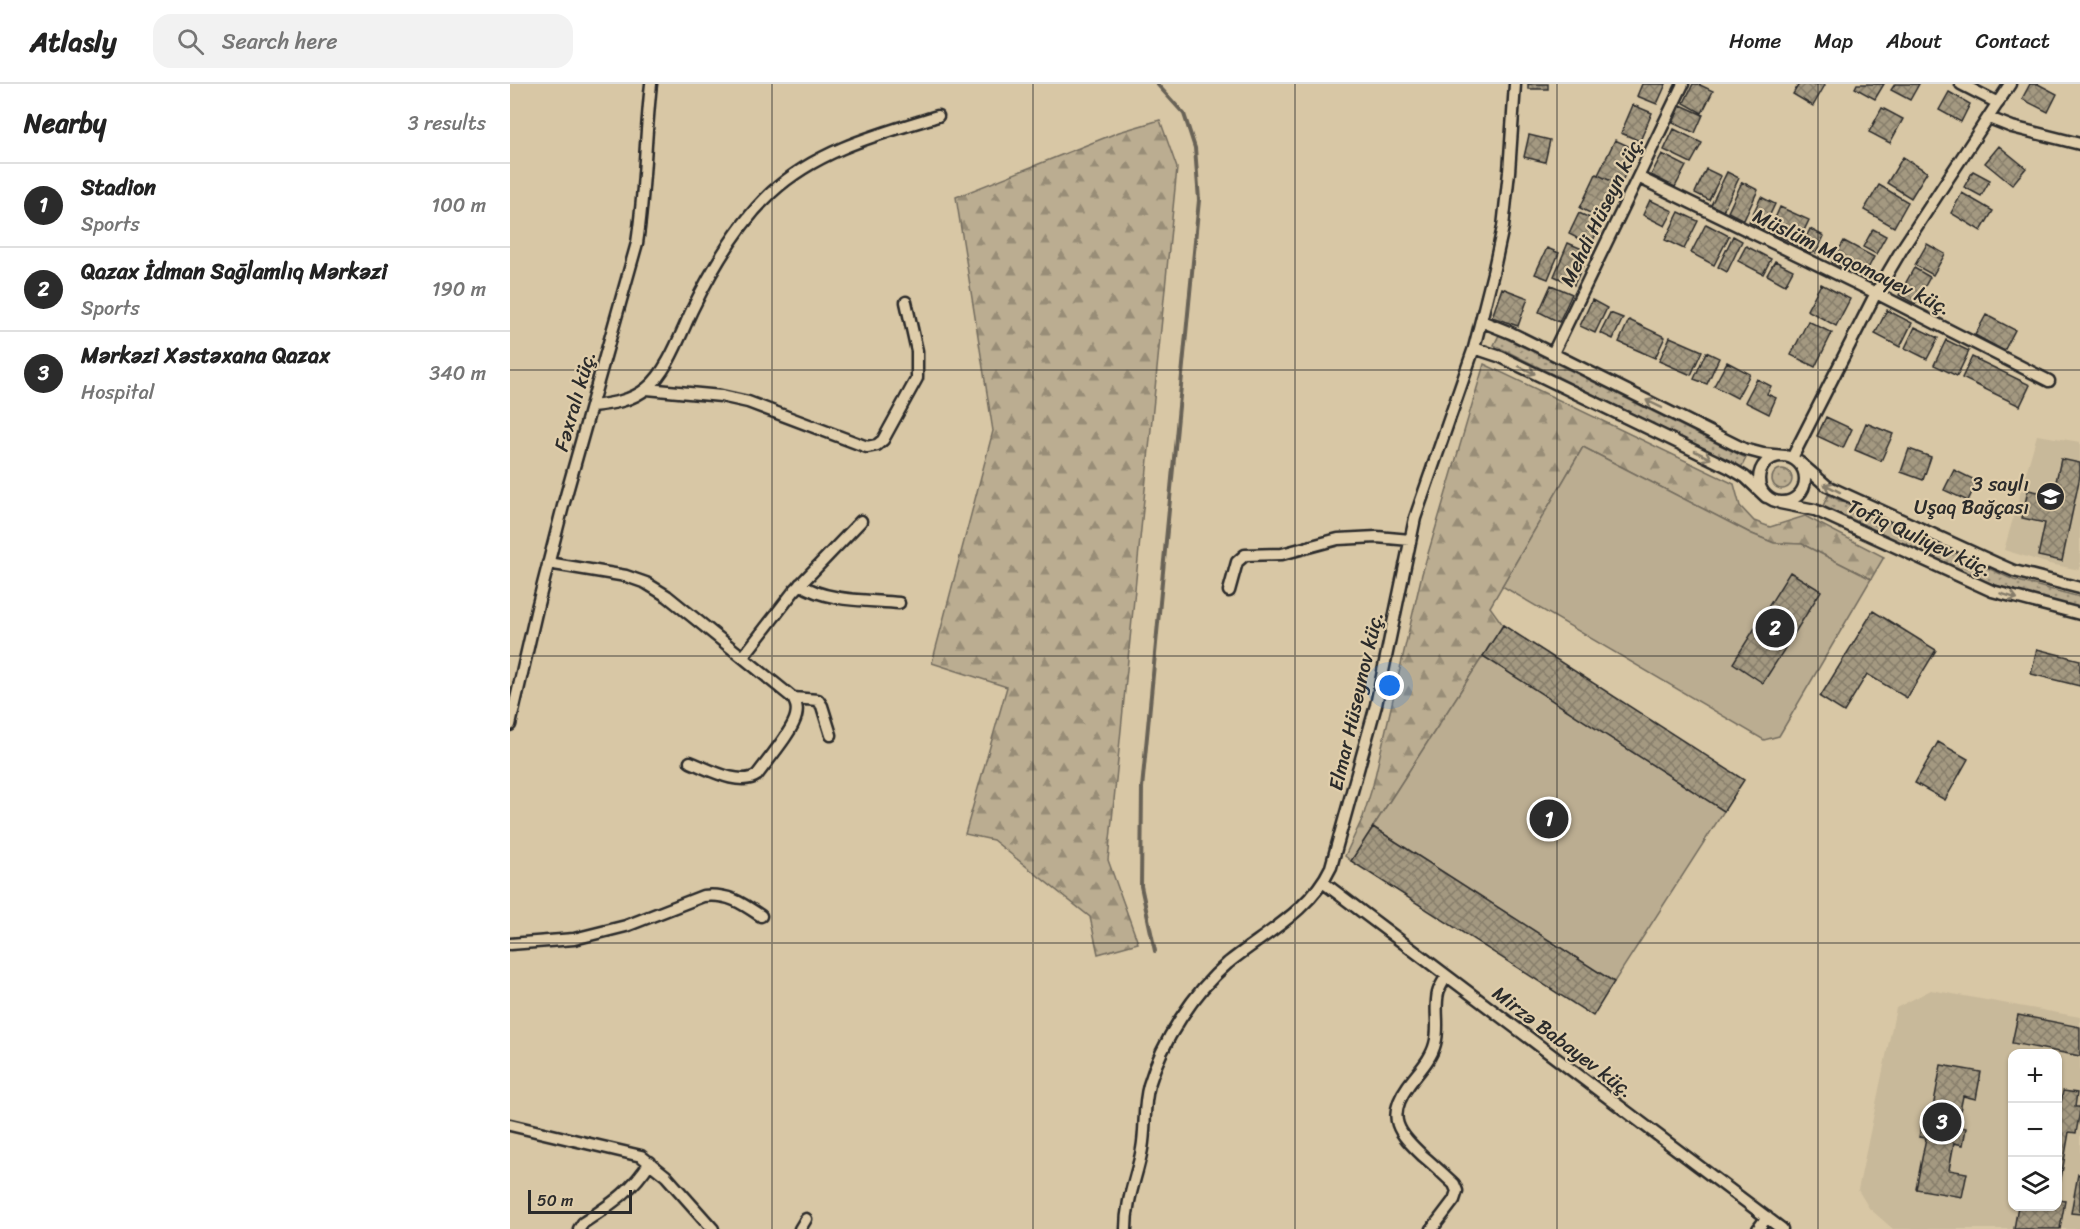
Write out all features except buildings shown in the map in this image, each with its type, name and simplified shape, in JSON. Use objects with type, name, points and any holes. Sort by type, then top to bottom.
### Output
[{"type":"street","name":"Fəxralı küç.","points":[[510,725],[548,563],[638,243],[651,84]]},
{"type":"street","name":"Elmar Hüseynov küç.","points":[[1126,1229],[1128,1199],[1142,1149],[1149,1085],[1178,1023],[1206,984],[1282,922],[1324,883],[1331,867],[1367,743],[1410,540],[1422,495],[1474,348],[1481,321],[1503,227],[1515,84]]},
{"type":"street","name":"Mehdi Hüseyn küç.","points":[[1553,353],[1683,84]]},
{"type":"street","points":[[1961,84],[1998,103]]},
{"type":"street","points":[[1792,459],[1876,293],[1902,249],[2010,84]]},
{"type":"street","points":[[592,406],[613,403],[647,389],[659,376],[721,257],[736,234],[768,196],[797,172],[833,152],[860,140],[938,116]]},
{"type":"street","points":[[1989,118],[2012,127],[2080,144]]},
{"type":"street","name":"Müslüm Maqomayev küç.","points":[[1638,177],[1876,293],[2049,381]]},
{"type":"street","points":[[647,389],[722,396],[748,402],[867,447],[877,445],[884,440],[917,378],[917,351],[906,302]]},
{"type":"street","points":[[1474,348],[1501,357],[1730,468],[1745,477],[1766,497],[1780,503],[1796,498],[1805,485],[1803,469],[1792,459],[1744,449],[1553,353],[1481,321]]},
{"type":"street","points":[[1766,497],[1759,484],[1761,470],[1771,459],[1792,459]]},
{"type":"street","name":"Tofiq Quliyev küç.","points":[[1792,459],[1827,486],[1998,564],[2014,571],[2080,588]]},
{"type":"street","name":"Tofiq Quliyev küç.","points":[[1780,503],[1815,510],[1992,591],[2080,614]]},
{"type":"street","points":[[742,657],[800,584],[861,521]]},
{"type":"street","points":[[1229,591],[1236,562],[1245,555],[1282,554],[1338,539],[1377,537],[1410,540]]},
{"type":"street","points":[[548,563],[626,576],[646,583],[667,596],[793,698],[797,707],[796,717],[757,775],[750,780],[740,780],[690,762]]},
{"type":"street","points":[[800,584],[822,595],[899,603]]},
{"type":"street","points":[[793,698],[818,700],[831,735]]},
{"type":"street","name":"Mirzə Babayev küç.","points":[[1324,883],[1782,1229]]},
{"type":"street","points":[[510,944],[574,939],[627,926],[703,896],[716,895],[738,900],[761,916]]},
{"type":"street","points":[[1432,1229],[1454,1200],[1457,1191],[1454,1184],[1407,1141],[1398,1128],[1395,1118],[1399,1101],[1406,1088],[1429,1058],[1435,1045],[1438,991],[1446,977]]},
{"type":"street","points":[[510,1125],[641,1156],[666,1176],[713,1229]]},
{"type":"street","points":[[579,1229],[583,1223],[626,1193],[640,1178],[650,1162]]},
{"type":"street","points":[[1758,1229],[1767,1217]]},
{"type":"shaded area","name":"3 saylı Uşaq Bağçası","points":[[2037,435],[2080,442],[2080,570],[2050,564],[2004,550]]},
{"type":"shaded area","points":[[1931,990],[2080,1017],[2080,1229],[1893,1229],[1869,1208],[1858,1190],[1896,1008]]},
{"type":"green space","points":[[1160,120],[1177,168],[1108,860],[1138,943],[1098,954],[1090,917],[993,840],[965,834],[1007,687],[932,663],[993,431],[956,197],[1119,132]]},
{"type":"green space","points":[[1499,335],[1746,458],[1741,468],[1494,345]]},
{"type":"green space","points":[[1484,364],[1734,484],[1740,506],[1754,521],[1770,527],[1805,516],[1884,557],[1871,579],[1802,544],[1774,543],[1752,534],[1583,447],[1490,607],[1503,625],[1351,861],[1345,856],[1363,817],[1373,785],[1422,574]]},
{"type":"green space","points":[[1583,447],[1752,534],[1774,543],[1802,544],[1871,579],[1779,736],[1764,740],[1502,586]]},
{"type":"green space","points":[[1782,469],[1789,472],[1792,479],[1789,486],[1782,489],[1775,486],[1772,479],[1775,472]]},
{"type":"green space","points":[[1828,495],[2014,580],[2080,597],[2080,608],[2015,592],[1990,583],[1823,506]]},
{"type":"green space","points":[[1483,656],[1724,811],[1614,982],[1373,827]]},
{"type":"waterway","points":[[1155,951],[1141,886],[1142,788],[1199,200],[1195,148],[1184,114],[1157,84]]},
{"type":"place","name":"3 saylı Uşaq Bağçası","points":[[2050,496]]},
{"type":"place","name":"Qazax İdman Sağlamlıq Mərkəzi","points":[[1775,628]]},
{"type":"place","name":"Stadion","points":[[1549,819]]},
{"type":"place","name":"Mərkəzi Xəstəxana Qazax","points":[[1942,1122]]}]
